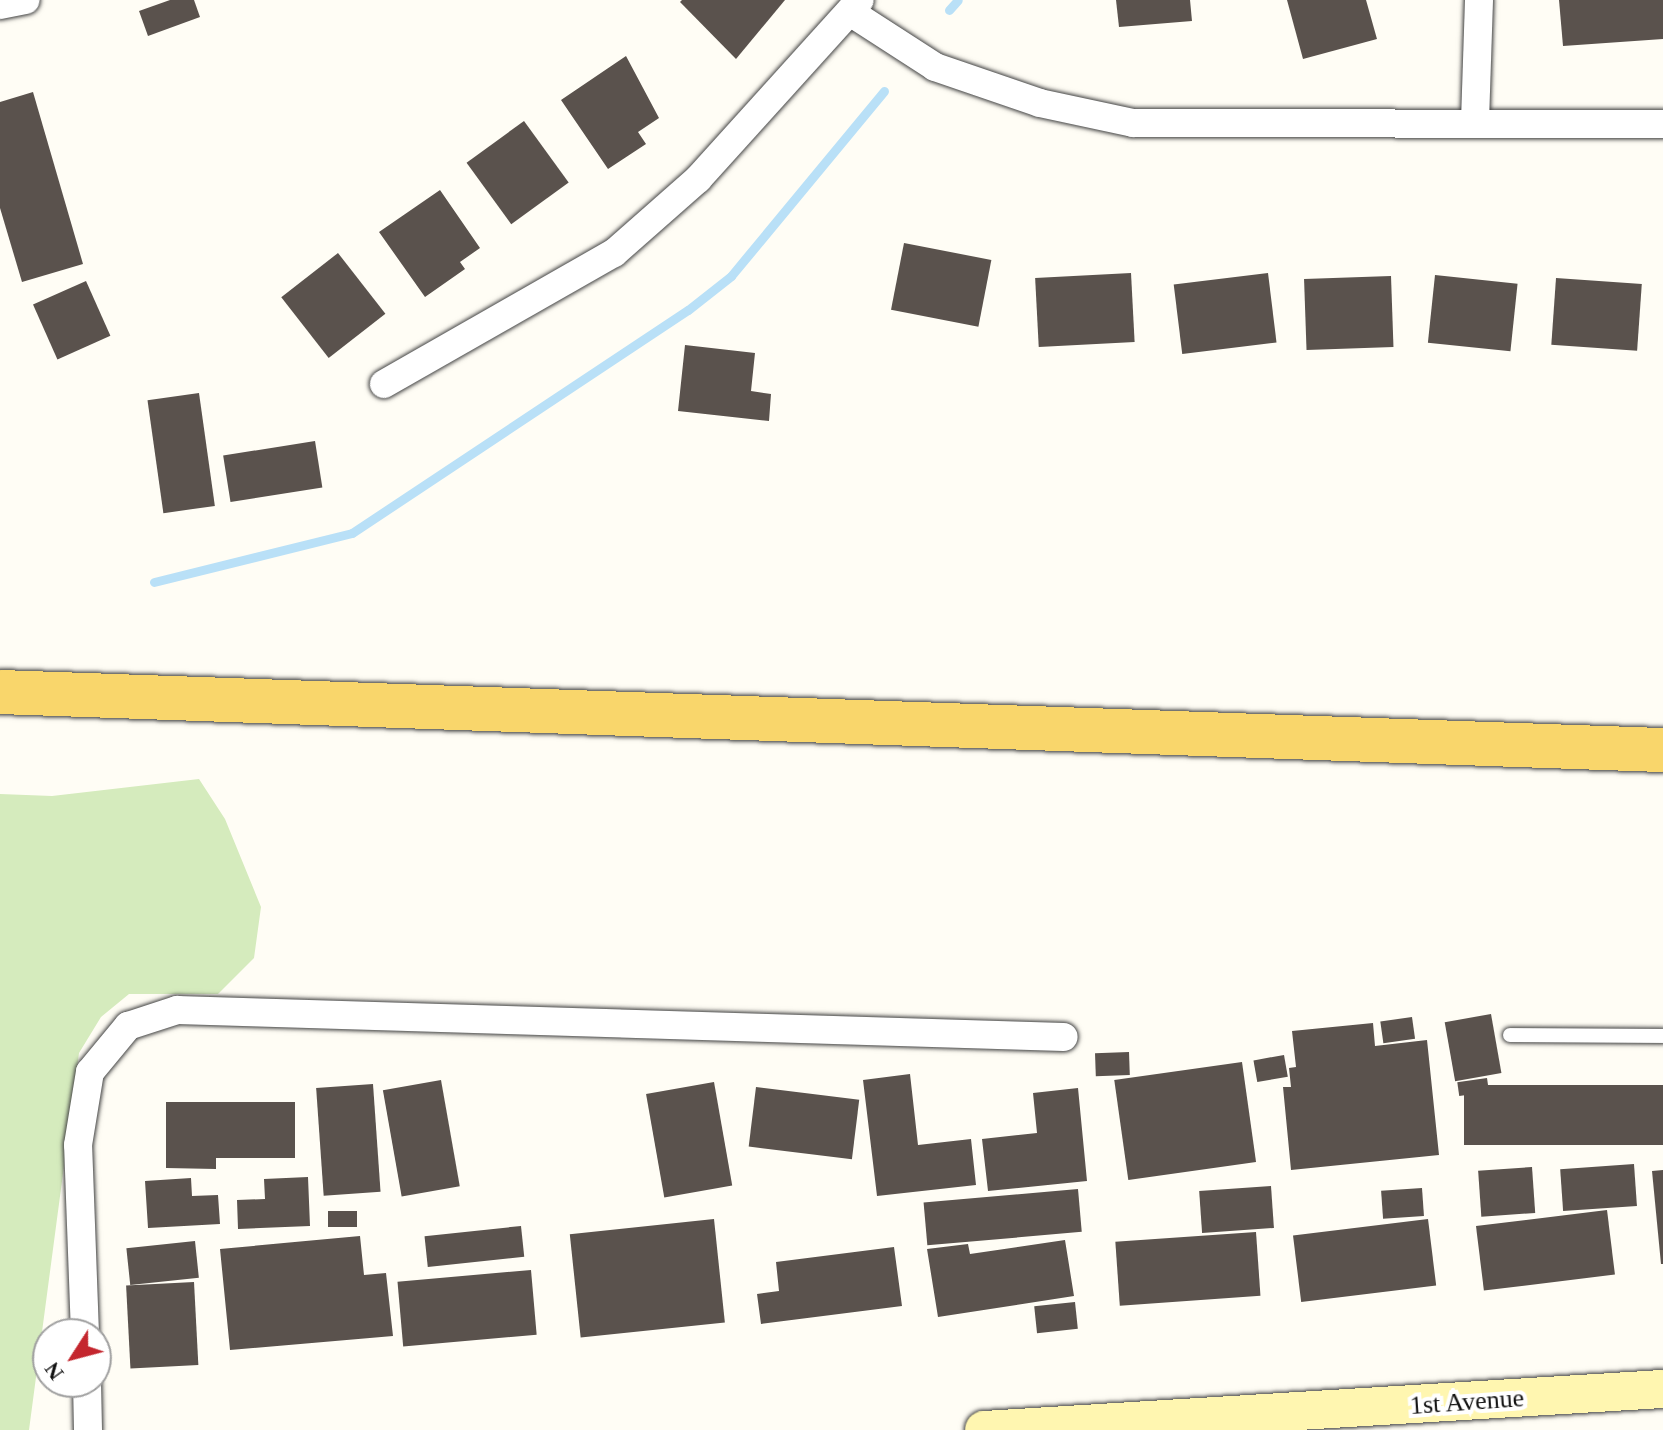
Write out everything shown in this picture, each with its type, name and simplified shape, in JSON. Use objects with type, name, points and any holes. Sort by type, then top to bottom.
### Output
[{"type":"main road","points":[[0,692],[1663,750]]},
{"type":"street","points":[[0,5],[26,0]]},
{"type":"street","points":[[1475,121],[1479,0]]},
{"type":"street","points":[[384,384],[614,253],[698,179],[855,6],[935,67],[1040,103],[1133,123],[1475,121],[1663,124]]},
{"type":"street","points":[[84,1318],[78,1145],[90,1072],[128,1026],[177,1010],[1064,1037]]},
{"type":"street","name":"1st Avenue","points":[[984,1430],[1345,1420],[1663,1389]]},
{"type":"street","points":[[87,1398],[88,1430]]},
{"type":"lane","points":[[1510,1035],[1663,1036]]},
{"type":"green space","points":[[199,779],[225,819],[261,907],[254,958],[218,994],[129,994],[101,1017],[79,1053],[44,1318],[32,1318],[33,1398],[29,1430],[0,1430],[0,794],[52,796]]},
{"type":"building","points":[[170,0],[194,0],[200,17],[148,36],[139,11]]},
{"type":"building","points":[[682,0],[785,0],[736,59],[680,2]]},
{"type":"building","points":[[1116,0],[1190,0],[1192,21],[1119,27]]},
{"type":"building","points":[[1287,0],[1366,0],[1377,39],[1303,59]]},
{"type":"building","points":[[1559,0],[1663,0],[1663,39],[1563,46]]},
{"type":"building","points":[[626,56],[659,118],[638,132],[646,144],[608,169],[561,100]]},
{"type":"building","points":[[33,92],[83,264],[22,282],[0,208],[0,102]]},
{"type":"building","points":[[524,121],[569,182],[511,224],[467,163]]},
{"type":"building","points":[[440,190],[480,248],[460,262],[465,269],[425,297],[379,232]]},
{"type":"building","points":[[904,243],[991,260],[978,327],[891,310]]},
{"type":"building","points":[[338,253],[385,314],[329,358],[281,297]]},
{"type":"building","points":[[1131,273],[1135,342],[1039,347],[1035,278]]},
{"type":"building","points":[[1268,273],[1277,342],[1182,354],[1174,285]]},
{"type":"building","points":[[1435,275],[1518,284],[1510,351],[1428,343]]},
{"type":"building","points":[[1391,276],[1393,347],[1307,350],[1304,279]]},
{"type":"building","points":[[1556,278],[1642,284],[1637,351],[1551,345]]},
{"type":"building","points":[[86,281],[110,336],[57,359],[33,305]]},
{"type":"building","points":[[685,345],[755,353],[751,391],[771,394],[769,421],[678,411]]},
{"type":"building","points":[[199,393],[215,506],[163,513],[148,400]]},
{"type":"building","points":[[315,441],[322,487],[230,502],[223,456]]},
{"type":"building","points":[[1491,1014],[1501,1073],[1455,1081],[1445,1022]]},
{"type":"building","points":[[1412,1017],[1415,1039],[1383,1043],[1380,1021]]},
{"type":"building","points":[[1373,1023],[1375,1046],[1427,1040],[1439,1155],[1291,1170],[1283,1087],[1291,1087],[1289,1068],[1296,1067],[1292,1031]]},
{"type":"building","points":[[1129,1052],[1130,1075],[1096,1076],[1095,1053]]},
{"type":"building","points":[[1284,1055],[1288,1077],[1257,1082],[1253,1060]]},
{"type":"building","points":[[1242,1062],[1256,1162],[1128,1180],[1114,1080]]},
{"type":"building","points":[[910,1074],[918,1145],[971,1139],[976,1185],[877,1196],[863,1080]]},
{"type":"building","points":[[1487,1078],[1489,1092],[1459,1096],[1457,1082]]},
{"type":"building","points":[[441,1080],[460,1186],[402,1197],[383,1090]]},
{"type":"building","points":[[714,1082],[732,1185],[664,1197],[646,1094]]},
{"type":"building","points":[[373,1084],[381,1192],[324,1196],[316,1088]]},
{"type":"building","points":[[1464,1085],[1663,1085],[1663,1145],[1464,1145]]},
{"type":"building","points":[[756,1087],[859,1100],[852,1159],[749,1147]]},
{"type":"building","points":[[1078,1088],[1087,1181],[988,1191],[982,1139],[1037,1133],[1033,1093]]},
{"type":"building","points":[[166,1102],[295,1102],[295,1158],[216,1158],[216,1169],[166,1168]]},
{"type":"building","points":[[1634,1164],[1637,1206],[1563,1211],[1560,1169]]},
{"type":"building","points":[[1532,1167],[1535,1213],[1481,1217],[1478,1171]]},
{"type":"building","points":[[1663,1170],[1663,1264],[1661,1264],[1652,1171]]},
{"type":"building","points":[[308,1177],[310,1226],[238,1229],[237,1200],[265,1199],[264,1179]]},
{"type":"building","points":[[191,1178],[192,1196],[218,1195],[220,1224],[148,1228],[145,1181]]},
{"type":"building","points":[[1271,1186],[1274,1228],[1202,1233],[1199,1191]]},
{"type":"building","points":[[1422,1188],[1424,1216],[1383,1219],[1381,1191]]},
{"type":"building","points":[[1078,1189],[1082,1232],[927,1245],[924,1203]]},
{"type":"building","points":[[1607,1210],[1615,1275],[1484,1291],[1476,1226]]},
{"type":"building","points":[[328,1211],[357,1211],[357,1227],[328,1227]]},
{"type":"building","points":[[714,1219],[725,1322],[581,1338],[570,1234]]},
{"type":"building","points":[[1428,1219],[1436,1286],[1301,1302],[1293,1236]]},
{"type":"building","points":[[521,1226],[524,1257],[428,1267],[425,1236]]},
{"type":"building","points":[[1256,1232],[1260,1296],[1120,1306],[1115,1242]]},
{"type":"building","points":[[360,1236],[364,1275],[386,1273],[393,1336],[230,1350],[220,1249]]},
{"type":"building","points":[[1065,1240],[1074,1296],[938,1317],[927,1249],[968,1244],[970,1254]]},
{"type":"building","points":[[195,1241],[199,1278],[130,1285],[126,1248]]},
{"type":"building","points":[[894,1247],[902,1306],[761,1324],[757,1294],[779,1291],[776,1262]]},
{"type":"building","points":[[531,1270],[537,1335],[403,1346],[398,1282]]},
{"type":"building","points":[[194,1282],[198,1365],[130,1368],[126,1286]]},
{"type":"building","points":[[1075,1302],[1078,1329],[1037,1333],[1034,1306]]},
{"type":"waterway","points":[[949,10],[958,0]]},
{"type":"waterway","points":[[154,582],[352,533],[688,310],[731,276],[884,91]]}]
